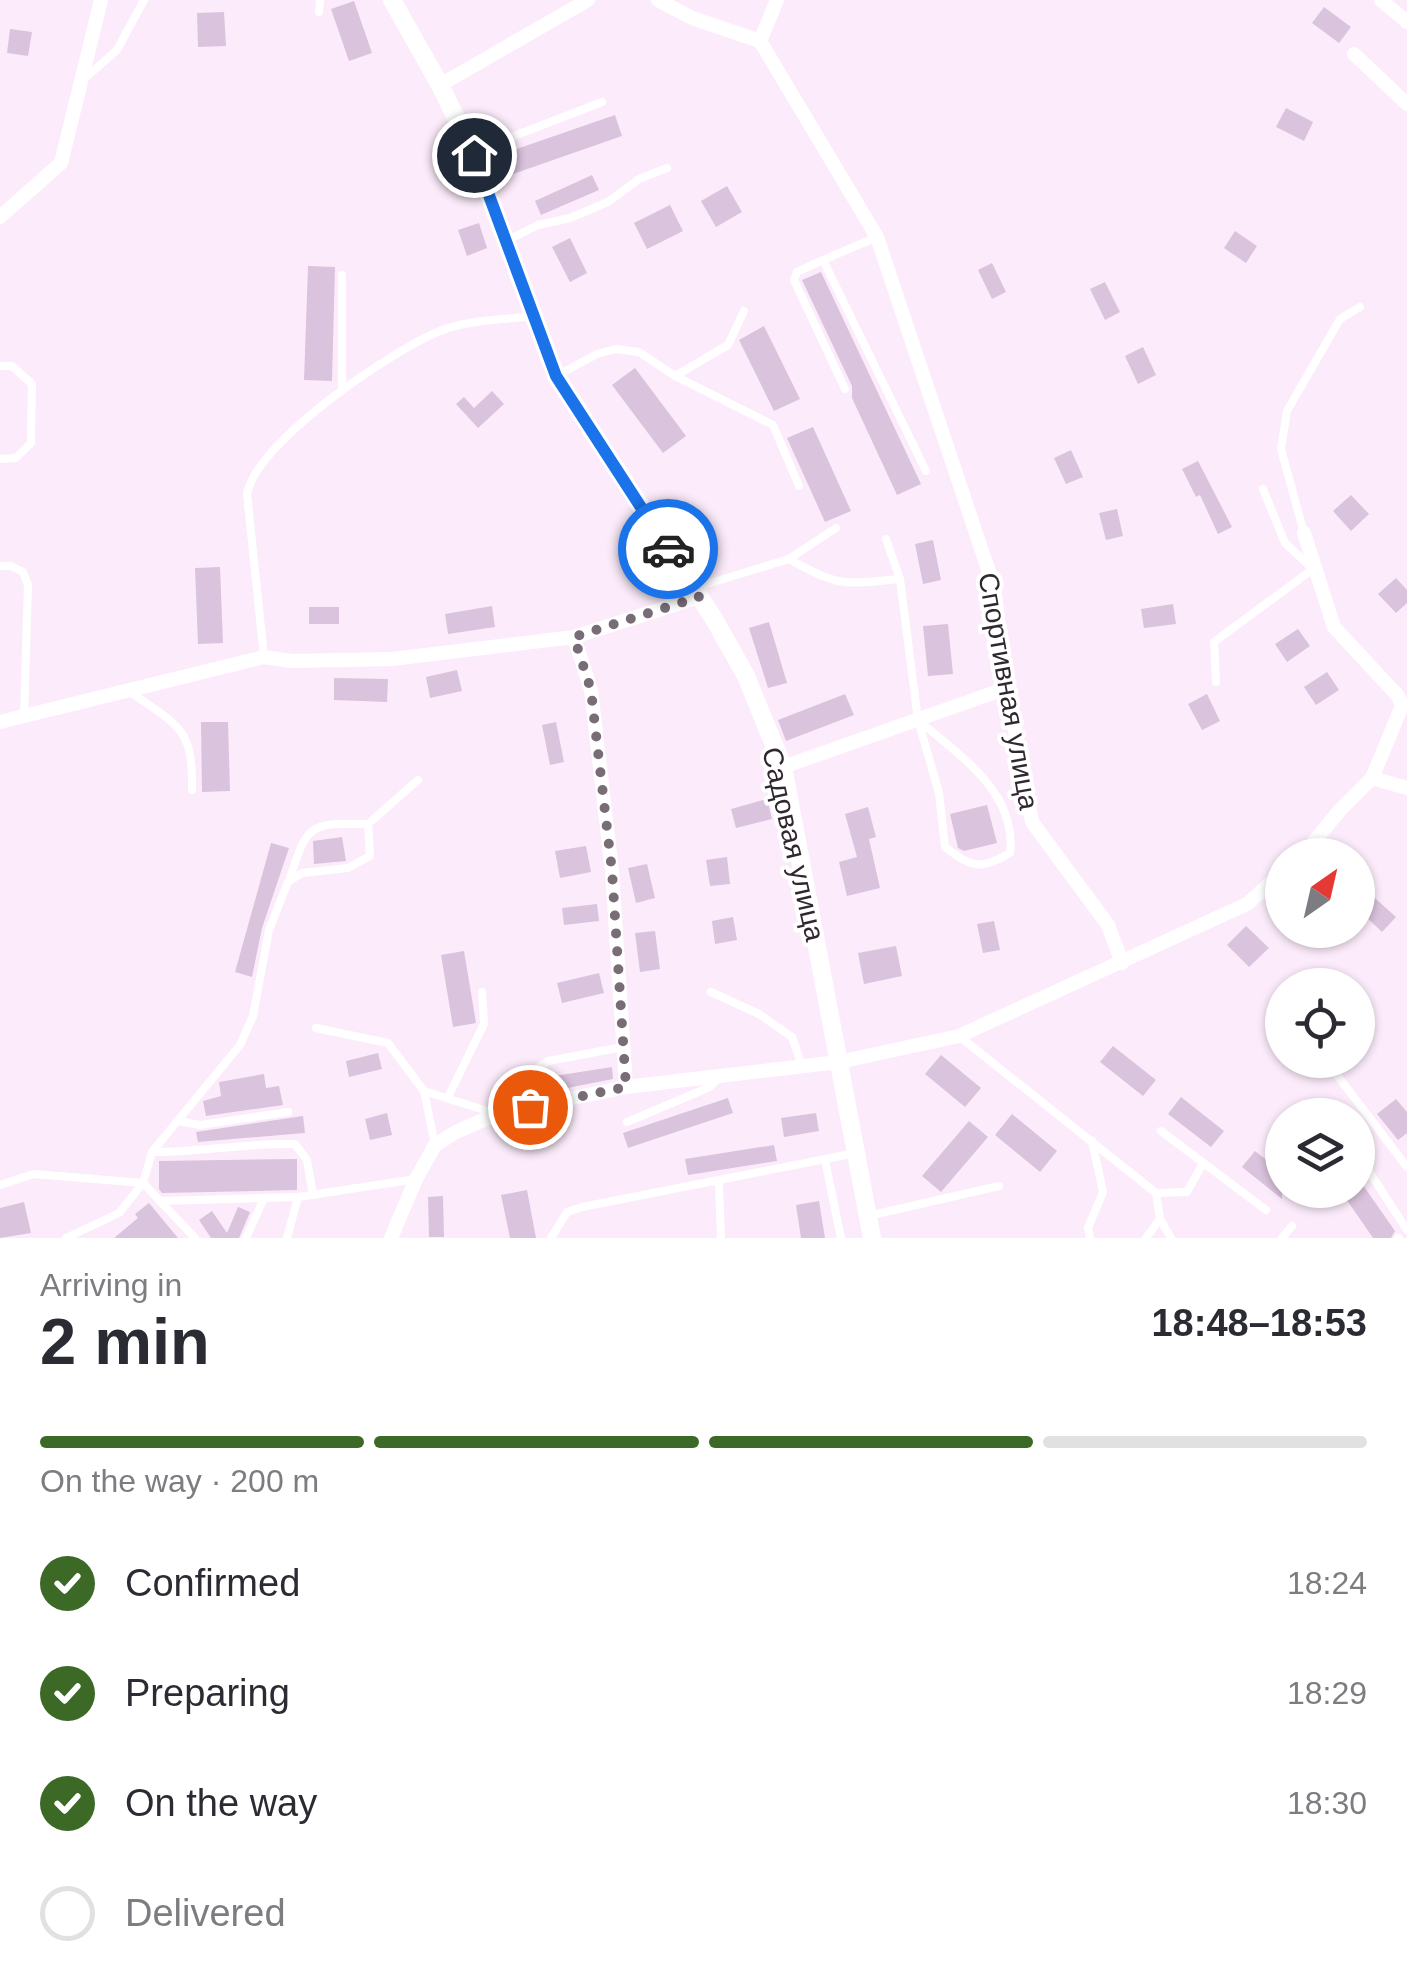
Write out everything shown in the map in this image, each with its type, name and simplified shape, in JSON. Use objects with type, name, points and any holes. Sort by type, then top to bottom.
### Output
[{"type":"street","points":[[0,217],[61,164],[101,0]]},
{"type":"street","name":"Садовая улица","points":[[392,0],[474,155],[556,376],[746,676],[783,767],[872,1238]]},
{"type":"street","points":[[440,85],[588,0]]},
{"type":"street","points":[[658,0],[692,18],[760,41],[777,0]]},
{"type":"street","points":[[1381,0],[1407,22]]},
{"type":"street","name":"Спортивная улица","points":[[760,41],[876,237],[994,587],[1007,688],[1032,822],[1108,925],[1122,963]]},
{"type":"street","points":[[1354,54],[1407,104]]},
{"type":"street","points":[[1304,533],[1312,569],[1334,627],[1398,696],[1404,708],[1372,778],[1317,838]]},
{"type":"street","points":[[0,722],[264,657],[292,661],[392,659],[574,637],[696,593]]},
{"type":"street","points":[[574,637],[591,690],[612,871],[626,1087]]},
{"type":"street","points":[[783,767],[1007,688]]},
{"type":"street","points":[[1372,778],[1407,788]]},
{"type":"street","points":[[391,1238],[435,1145],[498,1114],[626,1087],[840,1062],[960,1036],[1247,904],[1265,888]]},
{"type":"lane","points":[[81,82],[117,50],[144,0]]},
{"type":"lane","points":[[319,12],[320,0]]},
{"type":"lane","points":[[474,155],[602,102]]},
{"type":"lane","points":[[506,241],[538,225],[570,218],[608,202],[640,179],[666,168]]},
{"type":"lane","points":[[845,389],[794,280],[796,272],[876,237]]},
{"type":"lane","points":[[824,260],[926,471]]},
{"type":"lane","points":[[342,275],[342,390]]},
{"type":"lane","points":[[1304,533],[1281,448],[1286,411],[1340,319],[1360,308]]},
{"type":"lane","points":[[675,376],[728,345],[744,311]]},
{"type":"lane","points":[[264,657],[249,484],[264,459],[342,390],[397,351],[444,329],[532,316]]},
{"type":"lane","points":[[556,376],[596,354],[616,350],[639,352],[675,376],[773,425],[799,486]]},
{"type":"lane","points":[[0,366],[12,366],[32,384],[31,443],[16,458],[0,459]]},
{"type":"lane","points":[[1216,682],[1214,642],[1312,569],[1284,543],[1263,489]]},
{"type":"lane","points":[[696,593],[789,558],[836,528]]},
{"type":"lane","points":[[886,539],[900,579],[918,720],[939,793],[945,847],[967,864],[990,865],[1010,853],[1012,831],[988,779],[918,720]]},
{"type":"lane","points":[[789,558],[828,581],[842,584],[900,579]]},
{"type":"lane","points":[[0,566],[23,572],[28,585],[24,716]]},
{"type":"lane","points":[[128,690],[184,733],[193,755],[192,790]]},
{"type":"lane","points":[[66,1238],[119,1213],[143,1183],[152,1152],[240,1045],[253,1016],[269,930],[302,839],[324,823],[368,824],[418,780]]},
{"type":"lane","points":[[288,882],[302,872],[361,864],[370,856],[368,824]]},
{"type":"lane","points":[[448,1097],[484,1024],[482,992]]},
{"type":"lane","points":[[711,992],[759,1014],[792,1037],[802,1066]]},
{"type":"lane","points":[[316,1028],[388,1043],[424,1092],[435,1145]]},
{"type":"lane","points":[[960,1036],[1156,1194],[1160,1220],[1171,1238]]},
{"type":"lane","points":[[424,1092],[498,1114],[527,1075],[548,1061],[623,1047]]},
{"type":"lane","points":[[627,1122],[710,1087],[719,1076]]},
{"type":"lane","points":[[1340,1078],[1407,1166]]},
{"type":"lane","points":[[178,1121],[200,1125],[288,1112]]},
{"type":"lane","points":[[1161,1131],[1266,1210]]},
{"type":"lane","points":[[1090,1238],[1088,1228],[1103,1192],[1092,1141]]},
{"type":"lane","points":[[152,1152],[295,1144],[307,1160],[313,1195]]},
{"type":"lane","points":[[551,1238],[567,1212],[582,1207],[856,1153]]},
{"type":"lane","points":[[824,1160],[841,1238]]},
{"type":"lane","points":[[1156,1194],[1187,1192],[1202,1164]]},
{"type":"lane","points":[[0,1185],[34,1174],[143,1183],[195,1238]]},
{"type":"lane","points":[[1375,1179],[1407,1230]]},
{"type":"lane","points":[[160,1201],[298,1197],[416,1180]]},
{"type":"lane","points":[[719,1182],[721,1238]]},
{"type":"lane","points":[[868,1216],[999,1186]]},
{"type":"lane","points":[[287,1238],[298,1197]]},
{"type":"lane","points":[[246,1238],[264,1198]]},
{"type":"lane","points":[[1146,1238],[1160,1220]]},
{"type":"lane","points":[[1282,1238],[1292,1226]]},
{"type":"building","points":[[354,1],[372,53],[349,61],[331,9]]},
{"type":"building","points":[[1324,7],[1351,27],[1339,43],[1312,23]]},
{"type":"building","points":[[224,12],[226,46],[198,47],[197,13]]},
{"type":"building","points":[[10,29],[32,32],[28,56],[7,53]]},
{"type":"building","points":[[1286,108],[1313,122],[1304,141],[1276,127]]},
{"type":"building","points":[[615,115],[622,136],[513,174],[505,153]]},
{"type":"building","points":[[592,175],[599,190],[541,215],[535,201]]},
{"type":"building","points":[[727,186],[742,212],[716,227],[701,201]]},
{"type":"building","points":[[670,205],[683,231],[647,249],[634,223]]},
{"type":"building","points":[[479,223],[487,248],[467,256],[458,230]]},
{"type":"building","points":[[1235,231],[1257,246],[1246,263],[1224,248]]},
{"type":"building","points":[[570,238],[587,273],[570,282],[552,247]]},
{"type":"building","points":[[992,263],[1006,292],[992,299],[978,270]]},
{"type":"building","points":[[308,266],[335,267],[332,381],[304,380]]},
{"type":"building","points":[[821,272],[921,484],[897,495],[802,280]]},
{"type":"building","points":[[1105,282],[1120,312],[1105,320],[1090,289]]},
{"type":"building","points":[[764,326],[800,399],[774,411],[739,340]]},
{"type":"building","points":[[1143,347],[1156,375],[1138,384],[1125,356]]},
{"type":"building","points":[[635,368],[686,436],[663,453],[612,385]]},
{"type":"building","points":[[492,391],[504,404],[478,428],[456,404],[464,397],[474,408]]},
{"type":"building","points":[[813,427],[851,511],[825,522],[787,438]]},
{"type":"building","points":[[1071,450],[1083,477],[1066,484],[1054,458]]},
{"type":"building","points":[[1198,461],[1232,527],[1218,534],[1200,495],[1196,497],[1182,469]]},
{"type":"building","points":[[1351,495],[1369,514],[1351,531],[1333,511]]},
{"type":"building","points":[[1117,509],[1123,536],[1106,540],[1099,513]]},
{"type":"building","points":[[933,540],[941,580],[923,584],[915,544]]},
{"type":"building","points":[[220,567],[223,643],[198,644],[195,568]]},
{"type":"building","points":[[1396,578],[1407,590],[1407,603],[1396,613],[1378,594]]},
{"type":"building","points":[[1173,604],[1176,624],[1144,628],[1141,609]]},
{"type":"building","points":[[492,606],[495,627],[448,634],[445,614]]},
{"type":"building","points":[[309,607],[339,607],[339,624],[309,624]]},
{"type":"building","points":[[769,622],[787,683],[768,688],[749,628]]},
{"type":"building","points":[[948,624],[953,674],[928,676],[923,626]]},
{"type":"building","points":[[1298,629],[1310,646],[1287,662],[1275,644]]},
{"type":"building","points":[[457,670],[462,691],[430,698],[426,677]]},
{"type":"building","points":[[1327,672],[1339,690],[1316,705],[1304,687]]},
{"type":"building","points":[[334,678],[388,679],[387,702],[334,700]]},
{"type":"building","points":[[845,694],[854,715],[786,741],[778,720]]},
{"type":"building","points":[[1207,694],[1220,721],[1202,730],[1188,704]]},
{"type":"building","points":[[201,722],[228,722],[230,791],[202,792]]},
{"type":"building","points":[[556,722],[564,762],[550,765],[542,725]]},
{"type":"building","points":[[767,799],[772,819],[736,828],[731,809]]},
{"type":"building","points":[[987,805],[997,843],[964,851],[958,848],[950,814]]},
{"type":"building","points":[[868,807],[876,837],[869,839],[880,888],[847,896],[839,862],[857,857],[845,814]]},
{"type":"building","points":[[342,837],[346,861],[314,864],[313,841]]},
{"type":"building","points":[[271,843],[289,848],[262,928],[252,977],[235,972]]},
{"type":"building","points":[[586,846],[591,872],[560,878],[555,851]]},
{"type":"building","points":[[727,857],[730,884],[710,886],[706,860]]},
{"type":"building","points":[[647,864],[655,898],[636,903],[628,868]]},
{"type":"building","points":[[1375,898],[1396,917],[1382,932],[1375,925]]},
{"type":"building","points":[[597,904],[599,921],[564,925],[562,908]]},
{"type":"building","points":[[733,917],[737,940],[715,944],[712,921]]},
{"type":"building","points":[[994,921],[1000,950],[983,953],[977,924]]},
{"type":"building","points":[[1246,926],[1269,948],[1249,967],[1227,945]]},
{"type":"building","points":[[655,931],[660,969],[640,972],[635,933]]},
{"type":"building","points":[[896,946],[902,976],[864,984],[858,953]]},
{"type":"building","points":[[464,951],[476,1023],[453,1027],[441,955]]},
{"type":"building","points":[[599,973],[604,993],[562,1003],[557,983]]},
{"type":"building","points":[[1113,1046],[1156,1080],[1143,1096],[1100,1062]]},
{"type":"building","points":[[378,1053],[382,1069],[349,1077],[346,1061]]},
{"type":"building","points":[[941,1055],[981,1088],[965,1107],[925,1074]]},
{"type":"building","points":[[612,1067],[613,1079],[532,1095],[530,1083],[535,1079]]},
{"type":"building","points":[[264,1074],[266,1088],[279,1086],[283,1105],[206,1116],[203,1101],[221,1096],[219,1082]]},
{"type":"building","points":[[1181,1097],[1224,1131],[1211,1147],[1168,1114]]},
{"type":"building","points":[[728,1098],[733,1113],[628,1148],[623,1133]]},
{"type":"building","points":[[1396,1099],[1407,1112],[1407,1133],[1398,1140],[1377,1114]]},
{"type":"building","points":[[387,1113],[392,1135],[370,1140],[365,1119]]},
{"type":"building","points":[[816,1113],[819,1131],[784,1137],[781,1118]]},
{"type":"building","points":[[1012,1114],[1057,1151],[1040,1172],[995,1135]]},
{"type":"building","points":[[303,1116],[305,1133],[198,1142],[196,1132]]},
{"type":"building","points":[[969,1121],[988,1137],[941,1192],[922,1176]]},
{"type":"building","points":[[774,1145],[777,1161],[688,1175],[685,1159]]},
{"type":"building","points":[[1255,1151],[1265,1159],[1265,1185],[1242,1167]]},
{"type":"building","points":[[297,1159],[297,1190],[162,1193],[159,1189],[159,1161]]},
{"type":"building","points":[[527,1190],[536,1238],[510,1238],[501,1195]]},
{"type":"building","points":[[443,1196],[444,1237],[429,1237],[428,1197]]},
{"type":"building","points":[[819,1201],[825,1238],[801,1238],[796,1205]]},
{"type":"building","points":[[24,1202],[31,1233],[0,1238],[0,1208]]},
{"type":"building","points":[[1375,1202],[1395,1231],[1391,1238],[1373,1238],[1352,1208],[1375,1208]]},
{"type":"building","points":[[149,1203],[178,1238],[114,1238],[138,1218],[135,1214]]},
{"type":"building","points":[[238,1207],[250,1212],[239,1238],[211,1238],[199,1220],[212,1211],[227,1233]]},
{"type":"way so far","points":[[530,1107],[626,1087],[612,871],[591,690],[574,637],[699,597],[668,549]]},
{"type":"route","points":[[474,155],[556,376],[668,549]]}]
